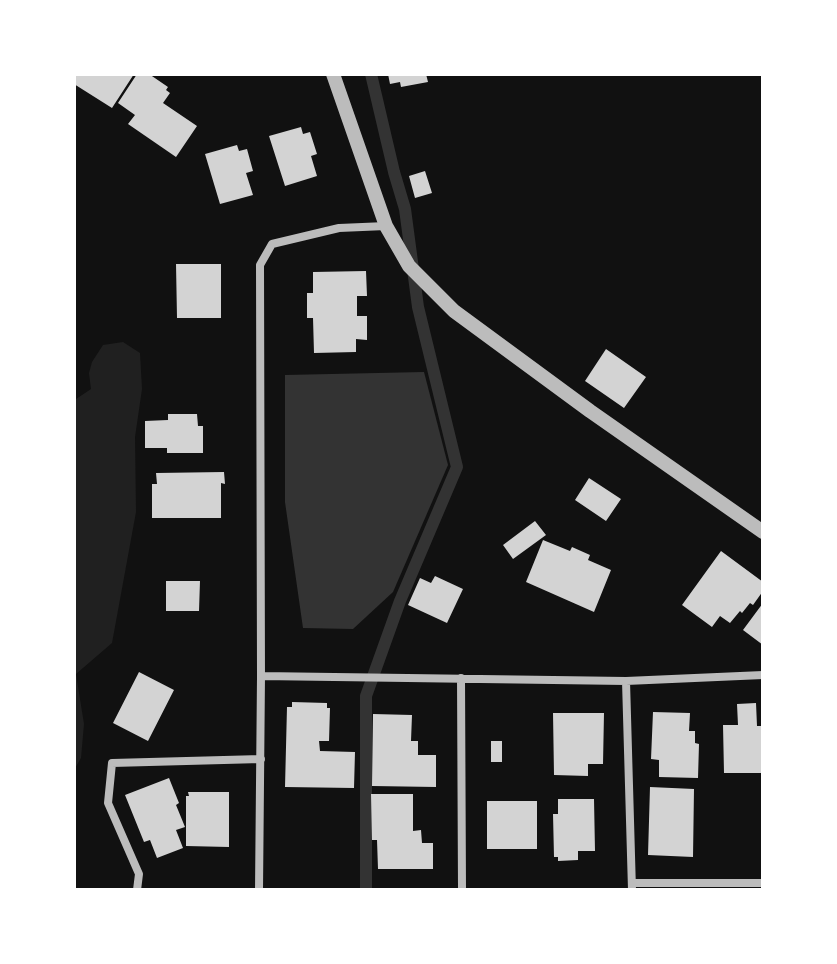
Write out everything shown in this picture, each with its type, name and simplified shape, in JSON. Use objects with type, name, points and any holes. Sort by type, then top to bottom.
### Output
[{"type":"street","points":[[333,74],[386,226],[409,266],[454,311],[763,532]]},
{"type":"street","points":[[259,890],[260,265],[272,244],[339,228],[386,226]]},
{"type":"street","points":[[261,676],[626,681],[763,675]]},
{"type":"street","points":[[461,678],[462,890]]},
{"type":"street","points":[[626,681],[632,887],[763,883]]},
{"type":"street","points":[[137,890],[139,874],[108,803],[112,763],[261,759]]},
{"type":"shaded area","points":[[123,342],[140,353],[142,389],[135,437],[136,512],[112,643],[76,674],[84,724],[81,758],[74,770],[74,408],[76,399],[91,389],[89,373],[92,362],[103,345]]},
{"type":"shaded area","points":[[424,372],[448,465],[393,592],[353,629],[303,628],[285,502],[285,375]]},
{"type":"building","points":[[75,74],[134,74],[112,108],[74,84]]},
{"type":"building","points":[[137,74],[149,74],[168,87],[166,90],[170,93],[163,103],[197,126],[176,157],[128,124],[135,115],[118,103]]},
{"type":"building","points":[[388,74],[426,74],[428,82],[401,87],[400,82],[390,84]]},
{"type":"building","points":[[301,127],[303,134],[310,132],[317,154],[311,156],[317,176],[285,186],[269,136]]},
{"type":"building","points":[[237,145],[239,151],[247,149],[253,171],[246,173],[253,195],[220,204],[205,154]]},
{"type":"building","points":[[425,171],[432,193],[415,198],[409,176]]},
{"type":"building","points":[[176,264],[221,264],[221,318],[177,318]]},
{"type":"building","points":[[366,271],[367,296],[357,296],[357,316],[367,316],[367,340],[356,339],[356,352],[314,353],[313,318],[307,318],[307,293],[313,293],[313,272]]},
{"type":"building","points":[[606,349],[646,377],[624,408],[585,381]]},
{"type":"building","points":[[168,414],[197,414],[198,426],[203,426],[203,453],[167,453],[167,448],[145,448],[145,421],[168,420]]},
{"type":"building","points":[[224,472],[221,518],[152,518],[152,484],[157,484],[156,473]]},
{"type":"building","points":[[589,478],[621,499],[606,521],[575,500]]},
{"type":"building","points":[[535,521],[546,535],[513,559],[503,545]]},
{"type":"building","points":[[543,540],[570,551],[572,547],[590,555],[588,560],[611,570],[594,612],[526,582]]},
{"type":"building","points":[[721,551],[763,582],[763,591],[753,605],[750,603],[730,623],[720,616],[712,627],[682,605]]},
{"type":"building","points":[[435,576],[463,589],[447,623],[408,605],[420,578],[431,583]]},
{"type":"building","points":[[166,581],[200,581],[199,611],[166,611]]},
{"type":"building","points":[[763,603],[763,645],[743,630]]},
{"type":"building","points":[[139,672],[174,690],[148,741],[113,723]]},
{"type":"building","points":[[292,702],[327,703],[327,708],[330,708],[329,741],[319,741],[320,751],[355,752],[354,788],[285,787],[287,707],[292,707]]},
{"type":"building","points":[[756,703],[757,726],[763,726],[763,773],[724,773],[723,725],[738,725],[737,704]]},
{"type":"building","points":[[653,712],[690,713],[689,731],[695,731],[695,743],[699,744],[698,778],[659,777],[659,760],[651,759]]},
{"type":"building","points":[[553,713],[604,713],[603,764],[588,764],[588,776],[554,775]]},
{"type":"building","points":[[373,714],[412,715],[411,741],[418,741],[418,755],[436,755],[436,787],[372,786]]},
{"type":"building","points":[[491,741],[502,741],[502,762],[491,762]]},
{"type":"building","points":[[169,778],[185,827],[176,830],[183,848],[157,858],[150,840],[144,842],[125,795]]},
{"type":"building","points":[[650,787],[694,789],[693,857],[648,855]]},
{"type":"building","points":[[188,792],[229,792],[229,847],[186,846]]},
{"type":"building","points":[[371,794],[413,794],[413,831],[421,830],[422,843],[433,843],[433,869],[378,869],[377,840],[372,840]]},
{"type":"building","points":[[558,799],[594,799],[595,851],[578,851],[578,860],[558,861],[558,857],[554,857],[553,814],[558,814]]},
{"type":"building","points":[[487,801],[537,801],[537,849],[487,849]]},
{"type":"waterway","points":[[366,890],[366,696],[400,601],[457,467],[418,307],[405,209],[371,74]]}]
